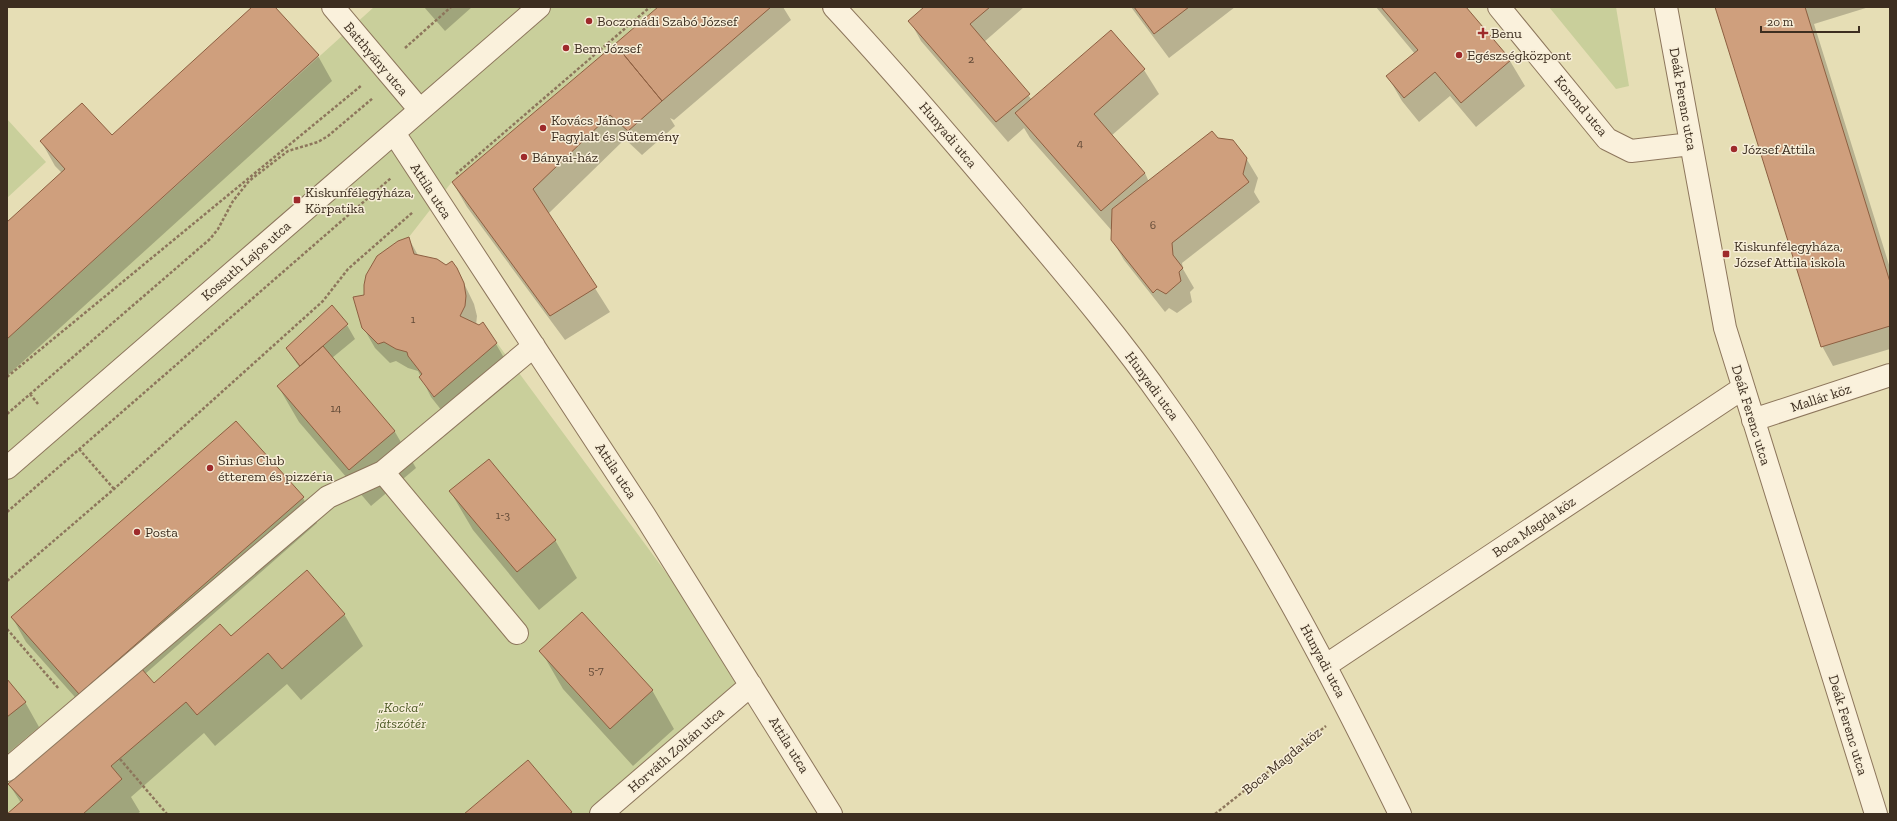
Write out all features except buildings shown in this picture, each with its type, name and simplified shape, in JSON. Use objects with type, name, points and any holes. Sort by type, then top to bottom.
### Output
[{"type":"street","name":"Batthyány utca","points":[[333,7],[420,110]]},
{"type":"street","name":"Kossuth Lajos utca","points":[[7,468],[539,7]]},
{"type":"street","name":"Hunyadi utca","points":[[834,7],[934,118],[1079,291],[1166,404],[1236,510],[1284,590],[1348,708],[1400,814]]},
{"type":"street","name":"Korond utca","points":[[1499,7],[1607,139],[1631,151],[1691,144]]},
{"type":"street","name":"Deák Ferenc utca","points":[[1666,7],[1725,328],[1876,814]]},
{"type":"street","name":"Attila utca","points":[[394,133],[645,516],[832,814]]},
{"type":"street","points":[[7,770],[328,497],[383,472],[534,346]]},
{"type":"street","name":"Mallár köz","points":[[1753,420],[1890,375]]},
{"type":"street","name":"Boca Magda köz","points":[[1325,666],[1743,388]]},
{"type":"street","points":[[383,472],[517,633]]},
{"type":"street","name":"Horváth Zoltán utca","points":[[601,814],[751,685]]},
{"type":"path","points":[[7,414],[210,239],[221,225],[233,201],[249,181],[288,151],[318,142],[328,136],[451,7]]},
{"type":"path","points":[[7,581],[114,489],[323,301],[348,269],[650,7]]},
{"type":"path","points":[[7,377],[388,73]]},
{"type":"path","points":[[7,512],[411,161]]},
{"type":"path","points":[[7,629],[77,710]]},
{"type":"path","name":"Boca Magda köz","points":[[1215,814],[1348,708]]},
{"type":"path","points":[[120,759],[167,814]]},
{"type":"green space","name":"„Kocka” játszótér","points":[[7,7],[1890,7],[1890,814],[7,814]]},
{"type":"green space","name":"„Kocka” játszótér","points":[[374,7],[658,7],[451,183],[409,237],[398,241],[377,256],[366,275],[364,295],[353,297],[362,328],[378,344],[384,342],[396,349],[407,352],[408,356],[422,374],[419,377],[433,397],[497,343],[751,688],[610,814],[7,814],[7,339]],"holes":[[[332,305],[348,325],[300,366],[286,348]]]},
{"type":"green space","points":[[1549,7],[1616,7],[1629,86],[1616,89]]},
{"type":"green space","points":[[7,119],[46,162],[7,198]]},
{"type":"place","name":"Boczonádi Szabó József","points":[[589,21]]},
{"type":"place","name":"Benu","points":[[1483,33]]},
{"type":"place","name":"Bem József","points":[[566,48]]},
{"type":"place","name":"Egészségközpont","points":[[1459,55]]},
{"type":"place","name":"Kovács János – Fagylalt és Sütemény","points":[[543,128]]},
{"type":"place","name":"József Attila","points":[[1734,149]]},
{"type":"place","name":"Bányai-ház","points":[[524,157]]},
{"type":"place","name":"Kiskunfélegyháza, Körpatika","points":[[297,200]]},
{"type":"place","name":"Kiskunfélegyháza, József Attila iskola","points":[[1726,254]]},
{"type":"place","name":"Sirius Club étterem és pizzéria","points":[[210,468]]},
{"type":"place","name":"Posta","points":[[137,532]]}]
